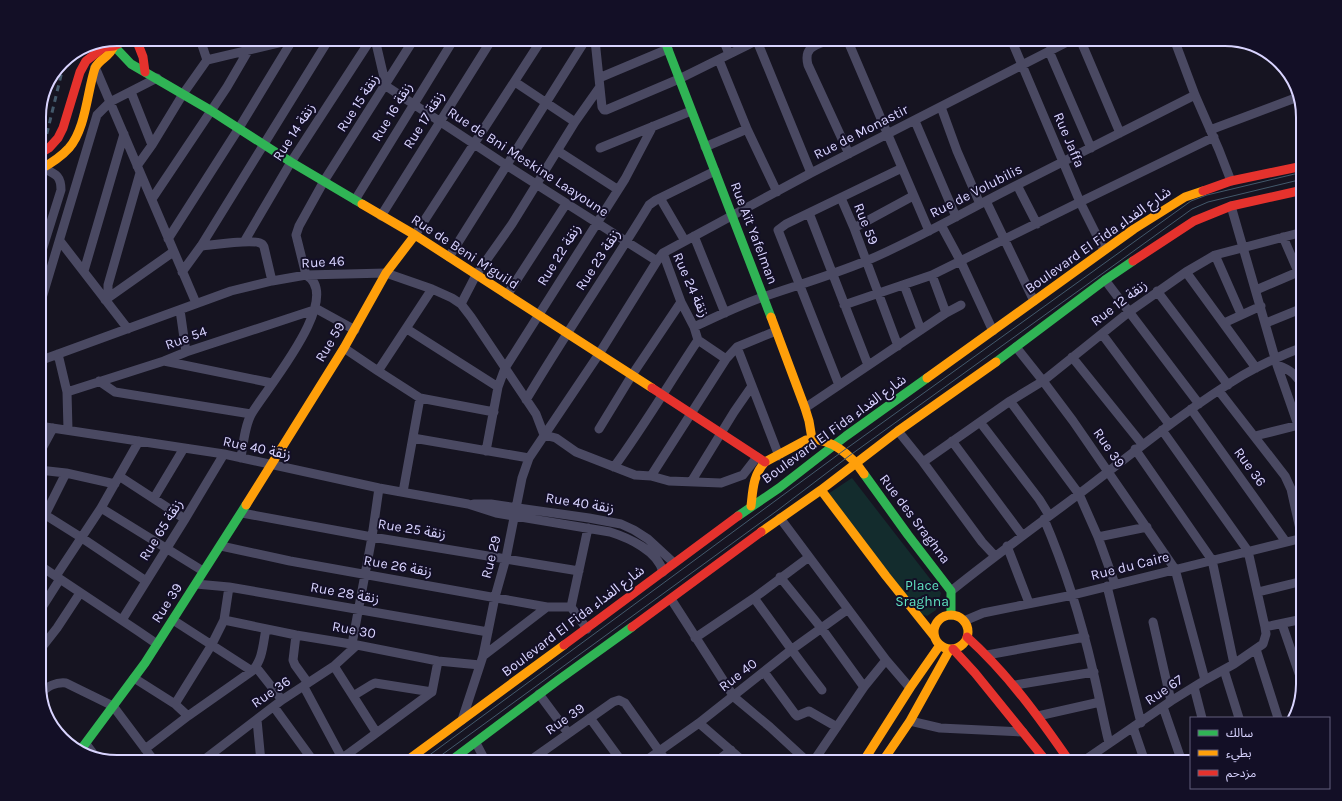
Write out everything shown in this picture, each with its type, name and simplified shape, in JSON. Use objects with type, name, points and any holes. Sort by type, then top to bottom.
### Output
[{"type":"street","points":[[46,166],[53,162],[74,141],[80,125],[95,67],[102,59],[109,55],[114,46]]},
{"type":"street","points":[[46,150],[58,138],[63,128],[80,72],[86,61],[104,47],[114,46]]},
{"type":"street","name":"Rue de Beni M'guild","points":[[114,46],[131,64],[210,110],[291,162],[380,216],[415,235],[765,462]]},
{"type":"street","points":[[139,46],[143,57],[145,72]]},
{"type":"street","points":[[202,46],[207,60]]},
{"type":"street","points":[[106,300],[108,285],[138,170],[183,94],[207,60],[267,46]]},
{"type":"street","points":[[168,239],[290,46]]},
{"type":"street","points":[[182,272],[201,246],[325,46]]},
{"type":"street","name":"Rue 14 زنقة","points":[[244,242],[291,162],[366,46]]},
{"type":"street","points":[[377,46],[386,86]]},
{"type":"street","name":"Rue 15 زنقة","points":[[324,181],[386,86],[410,46]]},
{"type":"street","name":"Rue 16 زنقة","points":[[355,200],[450,46]]},
{"type":"street","name":"Rue 17 زنقة","points":[[380,216],[488,46]]},
{"type":"street","points":[[415,235],[537,46]]},
{"type":"street","points":[[449,257],[506,165],[586,46]]},
{"type":"street","points":[[592,46],[599,78],[602,107],[606,110],[679,80],[746,46]]},
{"type":"street","name":"Rue Aït Yafelman","points":[[667,46],[733,216],[805,408],[812,439]]},
{"type":"street","points":[[726,46],[729,54]]},
{"type":"street","points":[[760,46],[811,173]]},
{"type":"street","points":[[814,46],[811,47],[806,56],[808,64],[849,154]]},
{"type":"street","points":[[850,46],[929,231]]},
{"type":"street","name":"Rue Jaffa","points":[[1014,46],[1080,202],[1104,250]]},
{"type":"street","name":"Rue de Monastir","points":[[663,253],[811,173],[915,121],[1022,64],[1049,52],[1054,46]]},
{"type":"street","points":[[1083,46],[1120,133]]},
{"type":"street","points":[[1177,46],[1195,95],[1231,181]]},
{"type":"street","points":[[599,78],[668,49]]},
{"type":"street","points":[[152,199],[210,110],[227,87],[248,51]]},
{"type":"street","points":[[1049,52],[1091,148]]},
{"type":"street","points":[[719,60],[747,130],[777,192]]},
{"type":"street","points":[[95,67],[196,303]]},
{"type":"street","points":[[46,286],[99,112],[110,102],[157,78]]},
{"type":"street","points":[[514,82],[575,122]]},
{"type":"street","name":"Rue de Bni Meskine Laayoune","points":[[386,86],[566,204],[657,261]]},
{"type":"street","points":[[460,304],[476,275],[512,224],[575,122],[600,88]]},
{"type":"street","points":[[130,92],[152,145]]},
{"type":"street","name":"Rue de Volubilis","points":[[694,327],[763,297],[800,286],[866,261],[941,225],[983,202],[1195,95]]},
{"type":"street","points":[[844,305],[932,275],[961,262],[1212,134],[1294,99]]},
{"type":"street","points":[[941,107],[957,151],[1034,301]]},
{"type":"street","points":[[600,148],[691,111]]},
{"type":"street","points":[[915,121],[956,217]]},
{"type":"street","name":"Rue 22 زنقة","points":[[486,451],[498,388],[505,368],[633,164],[653,126]]},
{"type":"street","points":[[705,147],[747,130]]},
{"type":"street","points":[[84,271],[124,134]]},
{"type":"street","points":[[558,151],[617,189]]},
{"type":"street","name":"Boulevard El Fida شارع الفداء","points":[[415,755],[587,629],[674,563],[1134,229],[1185,197],[1231,181],[1296,167]]},
{"type":"street","points":[[838,385],[778,230],[786,224],[902,168]]},
{"type":"street","points":[[46,171],[57,175],[61,182],[46,237]]},
{"type":"street","points":[[685,241],[656,200],[715,171]]},
{"type":"street","points":[[306,275],[296,235],[298,226],[324,181]]},
{"type":"street","points":[[1017,185],[1037,224]]},
{"type":"street","points":[[459,755],[539,694],[780,518],[821,490],[898,431],[1016,347],[1106,280],[1194,221],[1231,206],[1296,192]]},
{"type":"street","points":[[854,228],[913,196]]},
{"type":"street","name":"Rue 59","points":[[841,198],[854,228],[898,346]]},
{"type":"street","name":"Rue 23 زنقة","points":[[526,400],[547,364],[627,242],[649,205],[656,200]]},
{"type":"street","points":[[507,295],[566,204]]},
{"type":"street","points":[[1231,206],[1276,361],[1296,414]]},
{"type":"street","points":[[809,213],[868,365]]},
{"type":"street","points":[[941,225],[961,262],[993,331]]},
{"type":"street","name":"Rue 12 زنقة","points":[[923,462],[1010,401],[1043,381],[1157,291],[1215,254],[1296,234]]},
{"type":"street","name":"Rue 59","points":[[271,465],[355,330],[386,273],[415,235]]},
{"type":"street","points":[[694,236],[725,313]]},
{"type":"street","points":[[1283,237],[1296,267]]},
{"type":"street","points":[[60,241],[128,329]]},
{"type":"street","points":[[201,246],[244,242],[256,242],[261,244],[264,248],[272,281]]},
{"type":"street","points":[[106,300],[173,252]]},
{"type":"street","name":"Rue 24 زنقة","points":[[544,435],[599,354],[663,253]]},
{"type":"street","name":"Rue 24 زنقة","points":[[663,253],[681,302],[694,327],[698,340],[726,359]]},
{"type":"street","points":[[1215,254],[1241,314]]},
{"type":"street","points":[[1186,272],[1256,368]]},
{"type":"street","name":"Rue 46","points":[[46,358],[231,291],[272,281],[306,275],[386,273],[432,289],[452,298],[460,304],[471,317],[536,414],[544,435]]},
{"type":"street","points":[[1256,290],[1296,273]]},
{"type":"street","name":"Rue 59","points":[[241,458],[251,414],[306,332],[315,309],[316,287],[311,278],[306,275]]},
{"type":"street","points":[[932,275],[946,313]]},
{"type":"street","points":[[1106,280],[1199,404]]},
{"type":"street","points":[[904,285],[921,330]]},
{"type":"street","points":[[378,371],[432,289]]},
{"type":"street","points":[[1157,291],[1228,384]]},
{"type":"street","points":[[600,429],[665,323],[681,302]]},
{"type":"street","points":[[805,408],[946,313],[961,305]]},
{"type":"street","points":[[1224,323],[1261,306]]},
{"type":"street","points":[[315,309],[355,330]]},
{"type":"street","name":"Rue 54","points":[[67,392],[164,361],[186,352],[315,309]]},
{"type":"street","points":[[180,310],[186,352]]},
{"type":"street","points":[[1266,323],[1296,311]]},
{"type":"street","points":[[407,329],[498,388]]},
{"type":"street","points":[[651,476],[726,359],[737,347],[776,331]]},
{"type":"street","points":[[1102,334],[1248,551],[1266,634],[1260,646],[1278,717]]},
{"type":"street","points":[[614,467],[638,434],[662,394],[698,340]]},
{"type":"street","points":[[737,347],[779,456]]},
{"type":"street","name":"Rue 39","points":[[1016,347],[1043,381],[1108,471],[1175,569],[1205,680]]},
{"type":"street","points":[[344,348],[420,398],[494,412]]},
{"type":"street","points":[[951,615],[951,590],[1007,546],[1079,494],[1191,409],[1228,384],[1256,368],[1276,361],[1296,351]]},
{"type":"street","points":[[58,354],[67,392],[68,430]]},
{"type":"street","points":[[1072,357],[1139,447],[1212,560],[1234,664]]},
{"type":"street","points":[[164,361],[272,383]]},
{"type":"street","points":[[1276,361],[1289,369],[1296,376]]},
{"type":"street","points":[[99,381],[115,392],[251,414]]},
{"type":"street","points":[[691,482],[752,386]]},
{"type":"street","points":[[1219,391],[1285,476],[1291,488],[1296,511]]},
{"type":"street","points":[[403,492],[420,398]]},
{"type":"street","points":[[1010,401],[1079,494],[1098,537],[1111,585],[1143,755]]},
{"type":"street","name":"Rue 36","points":[[1191,409],[1286,542]]},
{"type":"street","points":[[980,422],[1039,499],[1047,517],[1072,595],[1094,672],[1109,743]]},
{"type":"street","points":[[1255,436],[1296,425]]},
{"type":"street","name":"Rue 40 زنقة","points":[[46,427],[224,454],[379,488],[468,504],[486,511],[589,518],[621,524],[648,539],[674,563]]},
{"type":"street","points":[[46,442],[54,428]]},
{"type":"street","points":[[898,431],[923,462],[982,542],[995,556]]},
{"type":"street","points":[[544,435],[556,438],[576,452],[635,475],[651,476],[669,481],[721,483],[746,473],[757,457]]},
{"type":"street","name":"Rue 29","points":[[462,721],[488,632],[495,597],[506,558],[522,478],[529,458],[544,435]]},
{"type":"street","points":[[413,438],[529,458]]},
{"type":"street","points":[[752,506],[755,477],[765,462],[779,456],[806,440],[812,439],[824,441],[834,446],[856,462]]},
{"type":"street","points":[[46,599],[139,441]]},
{"type":"street","points":[[952,441],[1022,535]]},
{"type":"street","points":[[154,498],[184,448]]},
{"type":"street","name":"Rue 65 زنقة","points":[[122,620],[224,454]]},
{"type":"street","name":"Rue des Sraghna","points":[[856,462],[908,535],[951,590]]},
{"type":"street","name":"Rue 39","points":[[83,747],[134,678],[173,620],[204,571],[222,546],[271,465]]},
{"type":"street","points":[[46,471],[117,480],[154,498],[185,519]]},
{"type":"street","points":[[46,506],[66,473]]},
{"type":"street","points":[[355,644],[358,610],[372,537],[379,488]]},
{"type":"street","points":[[821,490],[940,645],[952,649],[975,673],[1041,755]]},
{"type":"street","points":[[101,508],[204,571]]},
{"type":"street","name":"Rue 40 زنقة","points":[[515,512],[617,534],[636,543],[659,561],[663,572]]},
{"type":"street","name":"Rue 25 زنقة","points":[[242,513],[372,537],[579,571]]},
{"type":"street","points":[[46,516],[146,581]]},
{"type":"street","points":[[780,518],[886,660],[910,688]]},
{"type":"street","points":[[1098,537],[1147,526]]},
{"type":"street","points":[[587,629],[571,607],[588,528]]},
{"type":"street","name":"Rue du Caire","points":[[964,621],[983,613],[1072,595],[1296,540]]},
{"type":"street","name":"Rue 26 زنقة","points":[[222,546],[290,561],[547,607],[571,607]]},
{"type":"street","points":[[1007,546],[1029,603]]},
{"type":"street","points":[[695,638],[754,598],[809,557]]},
{"type":"street","points":[[46,570],[157,644]]},
{"type":"street","points":[[780,578],[822,629],[864,687]]},
{"type":"street","points":[[1258,592],[1296,583]]},
{"type":"street","name":"Rue 28 زنقة","points":[[196,584],[228,587],[488,632]]},
{"type":"street","points":[[175,704],[211,646],[224,620],[228,587]]},
{"type":"street","points":[[46,642],[80,593]]},
{"type":"street","points":[[754,598],[822,690]]},
{"type":"street","points":[[671,599],[734,697],[800,755]]},
{"type":"street","points":[[481,660],[547,607]]},
{"type":"street","name":"Rue 40","points":[[653,755],[734,697],[791,650],[848,609]]},
{"type":"street","points":[[886,755],[910,721],[952,649],[961,645],[967,637],[968,630],[964,621],[951,615],[941,618],[934,631],[934,636]]},
{"type":"street","points":[[173,620],[211,646],[254,669],[282,700]]},
{"type":"street","name":"Rue 30","points":[[224,620],[438,661],[481,660]]},
{"type":"street","points":[[1265,627],[1296,621]]},
{"type":"street","points":[[1153,622],[1171,701]]},
{"type":"street","points":[[1282,624],[1296,665]]},
{"type":"street","points":[[146,749],[188,716],[254,669],[260,660],[266,629]]},
{"type":"street","points":[[296,635],[293,660],[338,755]]},
{"type":"street","points":[[967,637],[987,655],[1015,685],[1065,755]]},
{"type":"street","points":[[987,655],[1084,637]]},
{"type":"street","name":"Rue 36","points":[[210,755],[282,700],[334,666],[355,644]]},
{"type":"street","points":[[867,755],[910,688],[940,645]]},
{"type":"street","name":"Rue 67","points":[[1092,755],[1163,708],[1171,701],[1234,664],[1260,646]]},
{"type":"street","points":[[818,755],[864,687],[886,660]]},
{"type":"street","points":[[346,755],[432,692],[438,661]]},
{"type":"street","points":[[334,666],[376,732]]},
{"type":"street","points":[[1224,670],[1240,717]]},
{"type":"street","points":[[764,672],[797,716],[806,712],[812,712],[837,727]]},
{"type":"street","points":[[1015,685],[1094,672]]},
{"type":"street","points":[[134,678],[175,704],[188,716]]},
{"type":"street","points":[[46,688],[52,684],[60,682],[66,683],[113,706],[150,755]]},
{"type":"street","points":[[353,696],[368,686],[375,684],[432,692]]},
{"type":"street","points":[[1194,687],[1202,717]]},
{"type":"street","points":[[471,689],[473,695],[477,698],[491,699]]},
{"type":"street","points":[[539,694],[568,734]]},
{"type":"street","name":"Rue 39","points":[[538,755],[613,702],[619,700],[624,703],[660,750]]},
{"type":"street","points":[[1038,716],[1100,702]]},
{"type":"street","points":[[274,707],[309,755]]},
{"type":"street","points":[[1163,708],[1180,755]]},
{"type":"street","points":[[590,718],[617,755]]},
{"type":"street","points":[[257,720],[261,755]]},
{"type":"street","points":[[910,721],[940,728],[1023,732]]},
{"type":"street","points":[[699,723],[736,755]]},
{"type":"street","points":[[476,743],[482,755]]},
{"type":"street","points":[[86,744],[91,750]]},
{"type":"street","points":[[660,750],[663,755]]},
{"type":"street","points":[[725,755],[731,750]]},
{"type":"green space","name":"Place Sraghna","points":[[852,478],[941,593],[936,610],[927,616],[919,613],[828,494]]},
{"type":"tram line","points":[[430,755],[843,451],[1191,201],[1207,195],[1296,174]]},
{"type":"tram line","points":[[442,755],[778,510],[849,456],[1192,209],[1208,202],[1296,181]]},
{"type":"railway","points":[[46,137],[62,73]]},
{"type":"traffic: fast","points":[[114,46],[131,64],[210,110],[291,162],[362,204]]},
{"type":"traffic: fast","points":[[667,46],[771,317]]},
{"type":"traffic: fast","points":[[996,362],[1105,280],[1133,261]]},
{"type":"traffic: fast","points":[[738,516],[779,488],[846,436],[927,378]]},
{"type":"traffic: fast","points":[[864,474],[951,591],[951,615]]},
{"type":"traffic: fast","points":[[83,747],[145,663],[246,505]]},
{"type":"traffic: fast","points":[[458,755],[632,627]]},
{"type":"traffic: slow","points":[[46,166],[69,148],[75,140],[83,120],[95,68],[99,62],[110,53],[114,46]]},
{"type":"traffic: slow","points":[[927,378],[1134,229],[1185,197],[1203,191]]},
{"type":"traffic: slow","points":[[362,204],[415,235],[652,388]]},
{"type":"traffic: slow","points":[[246,505],[344,348],[386,273],[415,235]]},
{"type":"traffic: slow","points":[[771,317],[805,408],[812,439]]},
{"type":"traffic: slow","points":[[761,532],[821,490],[898,431],[996,362]]},
{"type":"traffic: slow","points":[[751,506],[756,477],[765,462],[806,440],[824,441],[832,444],[847,454],[864,474]]},
{"type":"traffic: slow","points":[[821,490],[886,576],[934,636]]},
{"type":"traffic: slow","points":[[951,615],[963,620],[968,632],[963,644],[951,649],[939,644],[934,632],[939,620],[951,615]]},
{"type":"traffic: slow","points":[[415,755],[564,645]]},
{"type":"traffic: slow","points":[[867,755],[910,688],[940,645]]},
{"type":"traffic: slow","points":[[887,755],[910,721],[950,649]]},
{"type":"traffic: jam","points":[[46,150],[58,138],[63,128],[80,72],[86,61],[104,47],[114,46]]},
{"type":"traffic: jam","points":[[139,46],[143,57],[145,72]]},
{"type":"traffic: jam","points":[[1203,191],[1231,181],[1296,167]]},
{"type":"traffic: jam","points":[[1133,261],[1194,221],[1231,206],[1296,192]]},
{"type":"traffic: jam","points":[[652,388],[765,462]]},
{"type":"traffic: jam","points":[[564,645],[738,516]]},
{"type":"traffic: jam","points":[[632,627],[761,532]]},
{"type":"traffic: jam","points":[[967,637],[996,666],[1022,696],[1065,755]]},
{"type":"traffic: jam","points":[[953,649],[975,673],[1041,755]]}]
